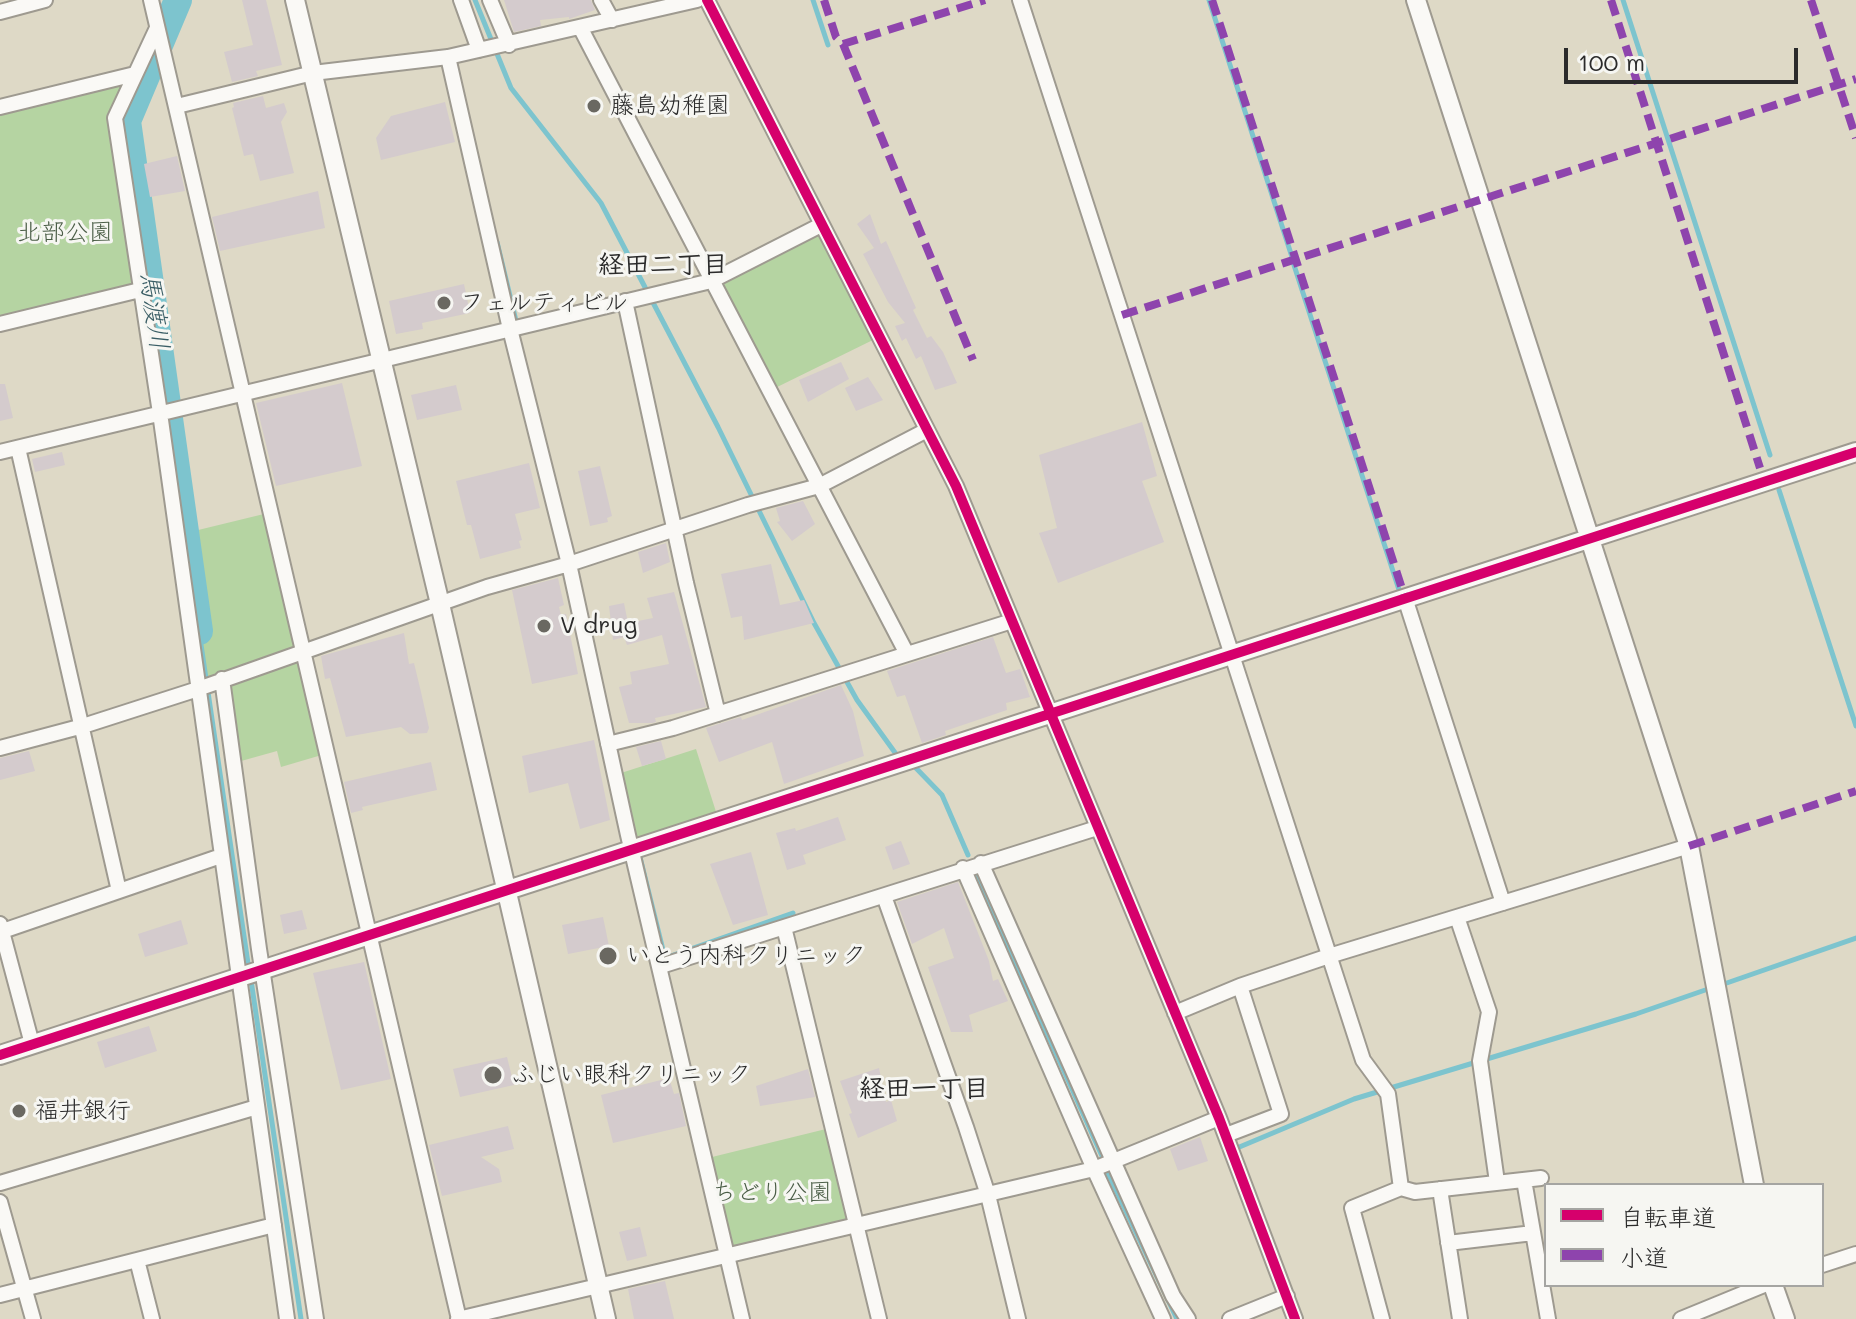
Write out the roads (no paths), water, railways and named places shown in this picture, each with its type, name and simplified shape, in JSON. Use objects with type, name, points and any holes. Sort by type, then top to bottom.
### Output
[{"type":"street","points":[[0,12],[45,0]]},
{"type":"street","points":[[151,0],[459,1319],[1094,1169],[1219,1118]]},
{"type":"street","points":[[295,0],[440,604],[606,1319]]},
{"type":"street","points":[[461,0],[479,50]]},
{"type":"street","points":[[490,0],[509,45]]},
{"type":"street","points":[[601,0],[612,20]]},
{"type":"street","points":[[177,106],[313,73],[448,57],[509,45],[697,0]]},
{"type":"street","points":[[707,0],[956,486],[1226,1135],[1295,1319]]},
{"type":"street","points":[[1020,0],[1363,1060],[1388,1094],[1401,1188]]},
{"type":"street","points":[[1416,0],[1689,846],[1754,1183]]},
{"type":"street","points":[[580,27],[907,654]]},
{"type":"street","points":[[157,28],[115,118],[160,413],[287,1319]]},
{"type":"street","points":[[448,57],[510,329],[569,564],[631,849],[742,1319]]},
{"type":"street","points":[[0,107],[135,74]]},
{"type":"street","points":[[0,452],[711,281],[821,225]]},
{"type":"street","points":[[0,324],[140,290]]},
{"type":"street","points":[[625,301],[674,530],[718,714]]},
{"type":"street","points":[[0,748],[83,726],[198,689],[487,587],[569,564],[748,505],[819,486],[927,430]]},
{"type":"street","points":[[18,448],[119,891]]},
{"type":"street","points":[[0,1055],[1856,452]]},
{"type":"street","points":[[1405,598],[1503,903]]},
{"type":"street","points":[[608,744],[718,714],[1012,621]]},
{"type":"street","points":[[222,679],[316,1319]]},
{"type":"street","points":[[661,966],[1097,828]]},
{"type":"street","points":[[1175,1013],[1240,986],[1329,956],[1689,846]]},
{"type":"street","points":[[32,1044],[1,929],[221,856]]},
{"type":"street","points":[[981,863],[1173,1296],[1188,1319]]},
{"type":"street","points":[[963,868],[1151,1298],[1163,1319]]},
{"type":"street","points":[[884,896],[988,1195],[1018,1319]]},
{"type":"street","points":[[1457,917],[1489,1012],[1480,1061],[1497,1182]]},
{"type":"street","points":[[784,927],[879,1319]]},
{"type":"street","points":[[1226,1135],[1281,1114],[1240,986]]},
{"type":"street","points":[[0,1183],[257,1107]]},
{"type":"street","points":[[1382,1319],[1352,1208],[1401,1188],[1415,1192],[1541,1178]]},
{"type":"street","points":[[1524,1180],[1548,1319]]},
{"type":"street","points":[[1440,1189],[1460,1319]]},
{"type":"street","points":[[0,1202],[33,1319]]},
{"type":"street","points":[[0,1295],[274,1225]]},
{"type":"street","points":[[1448,1243],[1533,1233]]},
{"type":"street","points":[[1824,1264],[1856,1254]]},
{"type":"street","points":[[137,1260],[152,1319]]},
{"type":"street","points":[[1681,1319],[1759,1287]]},
{"type":"street","points":[[1774,1287],[1785,1319]]},
{"type":"street","points":[[1230,1319],[1287,1296]]},
{"type":"waterway","name":"馬渡川","points":[[178,0],[127,121],[199,631]]},
{"type":"waterway","points":[[475,0],[511,88],[601,203],[718,427],[814,623],[857,700],[896,754]]},
{"type":"waterway","points":[[813,0],[828,45]]},
{"type":"waterway","points":[[1209,0],[1292,257]]},
{"type":"waterway","points":[[1623,0],[1770,455]]},
{"type":"waterway","points":[[497,242],[517,325]]},
{"type":"waterway","points":[[1293,262],[1401,596]]},
{"type":"waterway","points":[[1779,490],[1856,726]]},
{"type":"waterway","points":[[199,631],[249,970]]},
{"type":"waterway","points":[[914,766],[942,795],[968,855]]},
{"type":"waterway","points":[[639,853],[665,958],[793,913]]},
{"type":"waterway","points":[[975,872],[1102,1156]]},
{"type":"waterway","points":[[1721,985],[1856,938]]},
{"type":"waterway","points":[[251,980],[301,1319]]},
{"type":"waterway","points":[[1237,1148],[1354,1099],[1636,1014],[1711,988]]},
{"type":"waterway","points":[[1107,1171],[1177,1319]]},
{"type":"place","name":"藤島幼稚園","points":[[594,106]]},
{"type":"place","name":"フェルティビル","points":[[444,303]]},
{"type":"place","name":"V drug","points":[[544,626]]},
{"type":"place","name":"いとう内科クリニック","points":[[608,956]]},
{"type":"place","name":"ふじい眼科クリニック","points":[[493,1075]]},
{"type":"place","name":"福井銀行","points":[[19,1111]]},
{"type":"district","name":"経田二丁目","points":[[663,265]]},
{"type":"district","name":"経田一丁目","points":[[924,1089]]},
{"type":"park label","name":"北部公園","points":[[65,233]]},
{"type":"park label","name":"ちどり公園","points":[[772,1193]]}]
